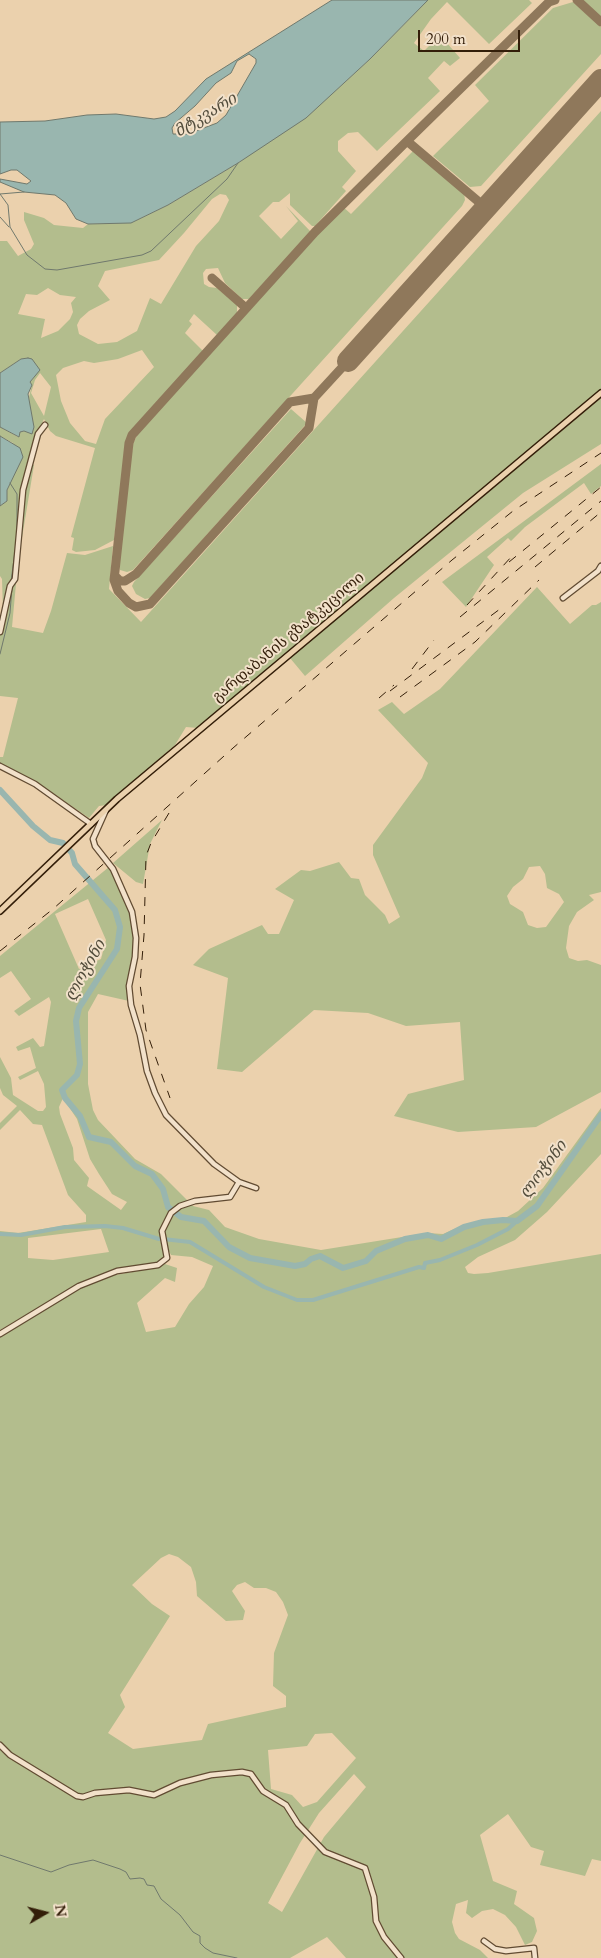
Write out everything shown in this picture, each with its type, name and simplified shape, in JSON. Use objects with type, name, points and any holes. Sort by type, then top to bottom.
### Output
[{"type":"main road","name":"გარდაბანის გზატკეცილი","points":[[0,912],[106,810],[178,746],[601,393]]},
{"type":"street","points":[[0,632],[10,586],[15,579],[23,490],[38,434],[45,425]]},
{"type":"street","points":[[563,598],[598,571],[601,566]]},
{"type":"street","points":[[0,766],[35,784],[92,824]]},
{"type":"street","points":[[106,810],[93,839],[95,846],[113,869],[132,912],[136,938],[136,957],[128,986],[147,1071],[166,1115],[214,1164],[239,1182],[256,1188]]},
{"type":"street","points":[[0,1334],[79,1286],[117,1271],[158,1264],[167,1258],[162,1231],[171,1213],[180,1206],[195,1201],[230,1197],[239,1182]]},
{"type":"street","points":[[0,1745],[10,1754],[77,1796],[83,1797],[95,1793],[129,1790],[154,1794],[180,1783],[211,1775],[242,1772],[251,1774],[263,1791],[286,1805],[298,1824],[326,1852],[365,1868],[374,1897],[376,1921],[384,1937],[401,1958]]},
{"type":"street","points":[[484,1941],[496,1949],[506,1951],[534,1948],[535,1958]]},
{"type":"green space","points":[[428,0],[529,0],[532,3],[489,44],[447,2],[431,19],[414,43],[424,51],[440,35],[460,58],[450,66],[444,61],[428,78],[440,91],[377,151],[358,132],[348,133],[338,141],[338,151],[356,171],[342,187],[346,191],[315,226],[312,226],[290,205],[290,193],[279,202],[273,202],[259,216],[281,239],[298,221],[286,206],[311,232],[249,299],[242,299],[225,283],[218,268],[206,269],[203,273],[204,284],[217,288],[237,305],[237,314],[217,335],[194,314],[189,321],[192,324],[185,333],[203,351],[145,415],[126,440],[114,540],[95,550],[76,552],[72,550],[74,538],[71,537],[95,448],[56,436],[50,431],[44,419],[37,434],[30,463],[34,465],[18,562],[12,627],[43,633],[67,553],[85,555],[113,546],[109,589],[141,622],[601,111],[601,390],[198,728],[186,727],[175,745],[107,805],[99,806],[89,818],[38,783],[0,764],[0,757],[3,757],[18,698],[0,696],[0,621],[3,610],[2,579],[0,576],[0,506],[7,501],[7,490],[19,461],[13,443],[0,436],[0,427],[18,437],[20,432],[25,431],[29,409],[28,401],[32,385],[30,382],[34,377],[21,359],[0,373],[0,241],[7,241],[18,256],[31,249],[34,244],[24,220],[24,212],[44,218],[54,225],[83,228],[88,224],[135,221],[168,205],[238,163],[338,88],[370,59]],"holes":[[[220,194],[226,195],[229,200],[219,221],[196,246],[161,304],[150,298],[137,331],[117,342],[98,344],[79,334],[77,325],[80,319],[89,311],[110,300],[98,286],[105,271],[159,260],[212,199]],[[48,288],[60,295],[76,297],[71,303],[73,312],[70,319],[58,331],[41,338],[45,319],[18,314],[26,294],[37,295]],[[142,350],[154,367],[105,419],[96,444],[85,441],[70,423],[61,401],[56,375],[63,368],[84,361],[94,363],[118,359]],[[40,373],[51,387],[44,416],[31,393],[35,380]]]},
{"type":"green space","points":[[582,0],[601,0],[601,17]]},
{"type":"green space","points":[[573,2],[601,27],[601,54],[481,186],[470,187],[433,156],[489,101],[475,85],[553,8]]},
{"type":"green space","points":[[413,151],[464,193],[465,200],[462,206],[133,570],[127,572],[120,570],[118,559],[133,444],[138,433],[342,206],[351,214]]},
{"type":"green space","points":[[601,398],[601,444],[523,493],[394,598],[305,676],[290,658]]},
{"type":"green space","points":[[291,409],[307,423],[150,598],[145,599],[136,594],[132,586],[134,582]]},
{"type":"green space","points":[[601,464],[601,486],[591,494],[584,483],[525,527],[511,541],[508,538],[487,557],[494,565],[466,607],[442,582]]},
{"type":"green space","points":[[537,587],[570,624],[592,605],[601,602],[601,892],[589,895],[594,900],[577,912],[569,926],[566,948],[569,958],[578,961],[587,960],[601,965],[601,1092],[536,1127],[458,1132],[394,1116],[408,1094],[464,1080],[460,1022],[406,1026],[368,1013],[314,1010],[242,1072],[217,1069],[228,978],[193,965],[209,949],[262,925],[268,934],[279,934],[294,900],[275,889],[301,870],[310,871],[339,862],[351,878],[359,879],[365,895],[385,915],[389,924],[400,917],[373,855],[373,845],[422,778],[428,763],[378,710],[392,702],[404,714],[440,689]],"holes":[[[540,866],[545,874],[547,888],[559,894],[564,902],[546,927],[537,928],[528,925],[523,912],[510,904],[507,896],[513,887],[523,879],[529,867]]]},
{"type":"green space","points":[[162,820],[150,844],[143,884],[136,882],[113,863]]},
{"type":"green space","points":[[109,867],[130,912],[135,949],[129,1001],[98,994],[88,1012],[88,1084],[93,1110],[98,1120],[135,1159],[161,1174],[193,1206],[209,1210],[225,1227],[259,1239],[321,1250],[427,1233],[443,1234],[463,1225],[507,1217],[518,1211],[543,1188],[601,1108],[601,1154],[547,1212],[515,1240],[478,1257],[465,1267],[468,1273],[488,1273],[601,1254],[601,1861],[592,1859],[585,1876],[540,1865],[544,1851],[531,1847],[508,1814],[480,1835],[493,1881],[517,1891],[514,1904],[534,1918],[537,1931],[532,1942],[525,1945],[516,1927],[505,1915],[493,1909],[482,1911],[472,1918],[466,1913],[468,1900],[456,1904],[452,1922],[455,1933],[459,1939],[480,1950],[488,1958],[346,1958],[327,1937],[290,1958],[0,1958],[0,1335],[83,1287],[110,1276],[154,1268],[165,1264],[177,1268],[175,1282],[165,1278],[137,1303],[146,1332],[175,1327],[189,1304],[204,1287],[213,1266],[192,1257],[171,1255],[164,1241],[163,1232],[167,1216],[160,1230],[164,1258],[159,1262],[118,1268],[85,1281],[0,1330],[0,1231],[18,1233],[86,1222],[86,1215],[68,1195],[42,1125],[33,1124],[20,1110],[0,1130],[0,1123],[17,1106],[3,1095],[0,1088],[0,1057],[11,1078],[13,1095],[38,1111],[43,1111],[46,1107],[44,1084],[38,1071],[20,1080],[18,1077],[36,1068],[30,1047],[18,1051],[16,1047],[33,1038],[40,1047],[44,1046],[51,1002],[49,997],[19,1016],[14,1011],[31,999],[11,971],[0,978],[0,956]],"holes":[[[88,899],[106,940],[101,959],[79,969],[55,914]],[[63,1098],[77,1119],[90,1159],[99,1174],[112,1194],[127,1202],[121,1210],[87,1186],[89,1178],[74,1160],[73,1148],[59,1107]],[[101,1229],[109,1252],[53,1260],[28,1258],[28,1238]],[[169,1554],[178,1557],[191,1567],[196,1582],[197,1596],[226,1621],[243,1620],[245,1611],[232,1591],[237,1585],[245,1582],[254,1588],[266,1588],[276,1592],[283,1602],[288,1615],[274,1653],[273,1686],[286,1696],[286,1707],[208,1724],[202,1740],[133,1749],[108,1733],[125,1707],[120,1695],[170,1616],[152,1604],[132,1585],[161,1558]],[[332,1733],[356,1758],[317,1802],[303,1807],[292,1795],[271,1789],[268,1750],[307,1746],[315,1734]],[[354,1774],[366,1787],[324,1837],[282,1912],[268,1903],[300,1843],[319,1813]]]},
{"type":"water","points":[[332,0],[428,0],[370,59],[306,118],[238,163],[168,205],[131,223],[88,224],[76,219],[66,203],[55,195],[24,192],[0,182],[0,179],[27,184],[31,181],[17,170],[0,174],[0,122],[45,121],[87,115],[116,114],[154,119],[166,117],[175,111],[206,79]],"holes":[[[249,54],[256,59],[256,63],[226,115],[217,123],[188,134],[173,134],[172,128],[175,123],[195,106],[216,83],[231,73],[237,61]]]},
{"type":"water","points":[[21,359],[32,359],[40,370],[30,382],[32,385],[28,394],[34,427],[32,434],[24,431],[20,432],[19,437],[0,427],[0,373]]},
{"type":"water","points":[[0,436],[20,448],[23,457],[7,490],[7,501],[0,506]]},
{"type":"waterway","points":[[0,194],[8,205],[10,227],[27,255],[45,269],[57,270],[142,255],[151,251],[227,179],[238,163]]},
{"type":"waterway","points":[[0,194],[24,192]]},
{"type":"waterway","points":[[0,217],[9,227]]},
{"type":"waterway","points":[[10,483],[17,494],[17,528]]},
{"type":"waterway","points":[[11,582],[15,551]]},
{"type":"waterway","points":[[0,654],[10,613],[12,587]]},
{"type":"waterway","name":"ლოჭინი","points":[[0,790],[33,826],[50,840],[63,843],[72,853],[75,864],[115,910],[120,927],[117,949],[79,1008],[76,1021],[80,1064],[77,1075],[62,1090],[65,1098],[80,1116],[89,1137],[111,1142],[135,1166],[152,1174],[163,1189],[168,1207],[181,1217],[204,1221],[229,1247],[250,1258],[295,1266],[305,1264],[311,1259],[320,1256],[343,1268],[366,1261],[376,1251],[405,1239],[428,1235],[441,1239],[464,1227],[483,1222],[517,1221],[537,1206],[601,1115]]},
{"type":"waterway","points":[[163,1239],[190,1242],[264,1287],[297,1300],[313,1300],[419,1267],[424,1268],[425,1263],[440,1260],[477,1245],[508,1229],[517,1221]]},
{"type":"waterway","points":[[0,1234],[21,1235],[65,1227],[105,1226],[123,1228],[159,1239]]},
{"type":"waterway","points":[[0,1855],[51,1872],[69,1865],[93,1860],[126,1872],[130,1879],[144,1879],[147,1885],[154,1886],[161,1899],[180,1915],[193,1932],[200,1936],[200,1943],[205,1948],[213,1953],[237,1958]]},
{"type":"taxiway","points":[[486,208],[407,141],[549,2],[555,0]]},
{"type":"taxiway","points":[[577,0],[601,22]]},
{"type":"taxiway","points":[[314,398],[309,428],[150,604],[136,607],[129,603],[118,591],[114,580],[129,443],[132,435],[315,232],[407,141]]},
{"type":"taxiway","points":[[212,278],[246,308]]},
{"type":"taxiway","points":[[115,576],[120,581],[125,581],[136,574],[290,402],[314,398],[348,361]]},
{"type":"runway","points":[[348,361],[601,80]]},
{"type":"railway","points":[[0,951],[53,909],[233,748],[452,560],[513,511],[601,453]]},
{"type":"railway","points":[[509,562],[601,487]]},
{"type":"railway","points":[[460,617],[601,501]]},
{"type":"railway","points":[[535,567],[601,512]]},
{"type":"railway","points":[[467,605],[513,555]]},
{"type":"railway","points":[[400,697],[475,642],[539,580]]},
{"type":"railway","points":[[390,691],[504,606]]},
{"type":"railway","points":[[412,669],[434,640]]},
{"type":"railway","points":[[379,698],[394,685]]},
{"type":"railway","points":[[169,813],[151,843],[146,856],[144,935],[140,984],[146,1030],[170,1098]]},
{"type":"water label","name":"მტკვარი","points":[[206,116]]}]
